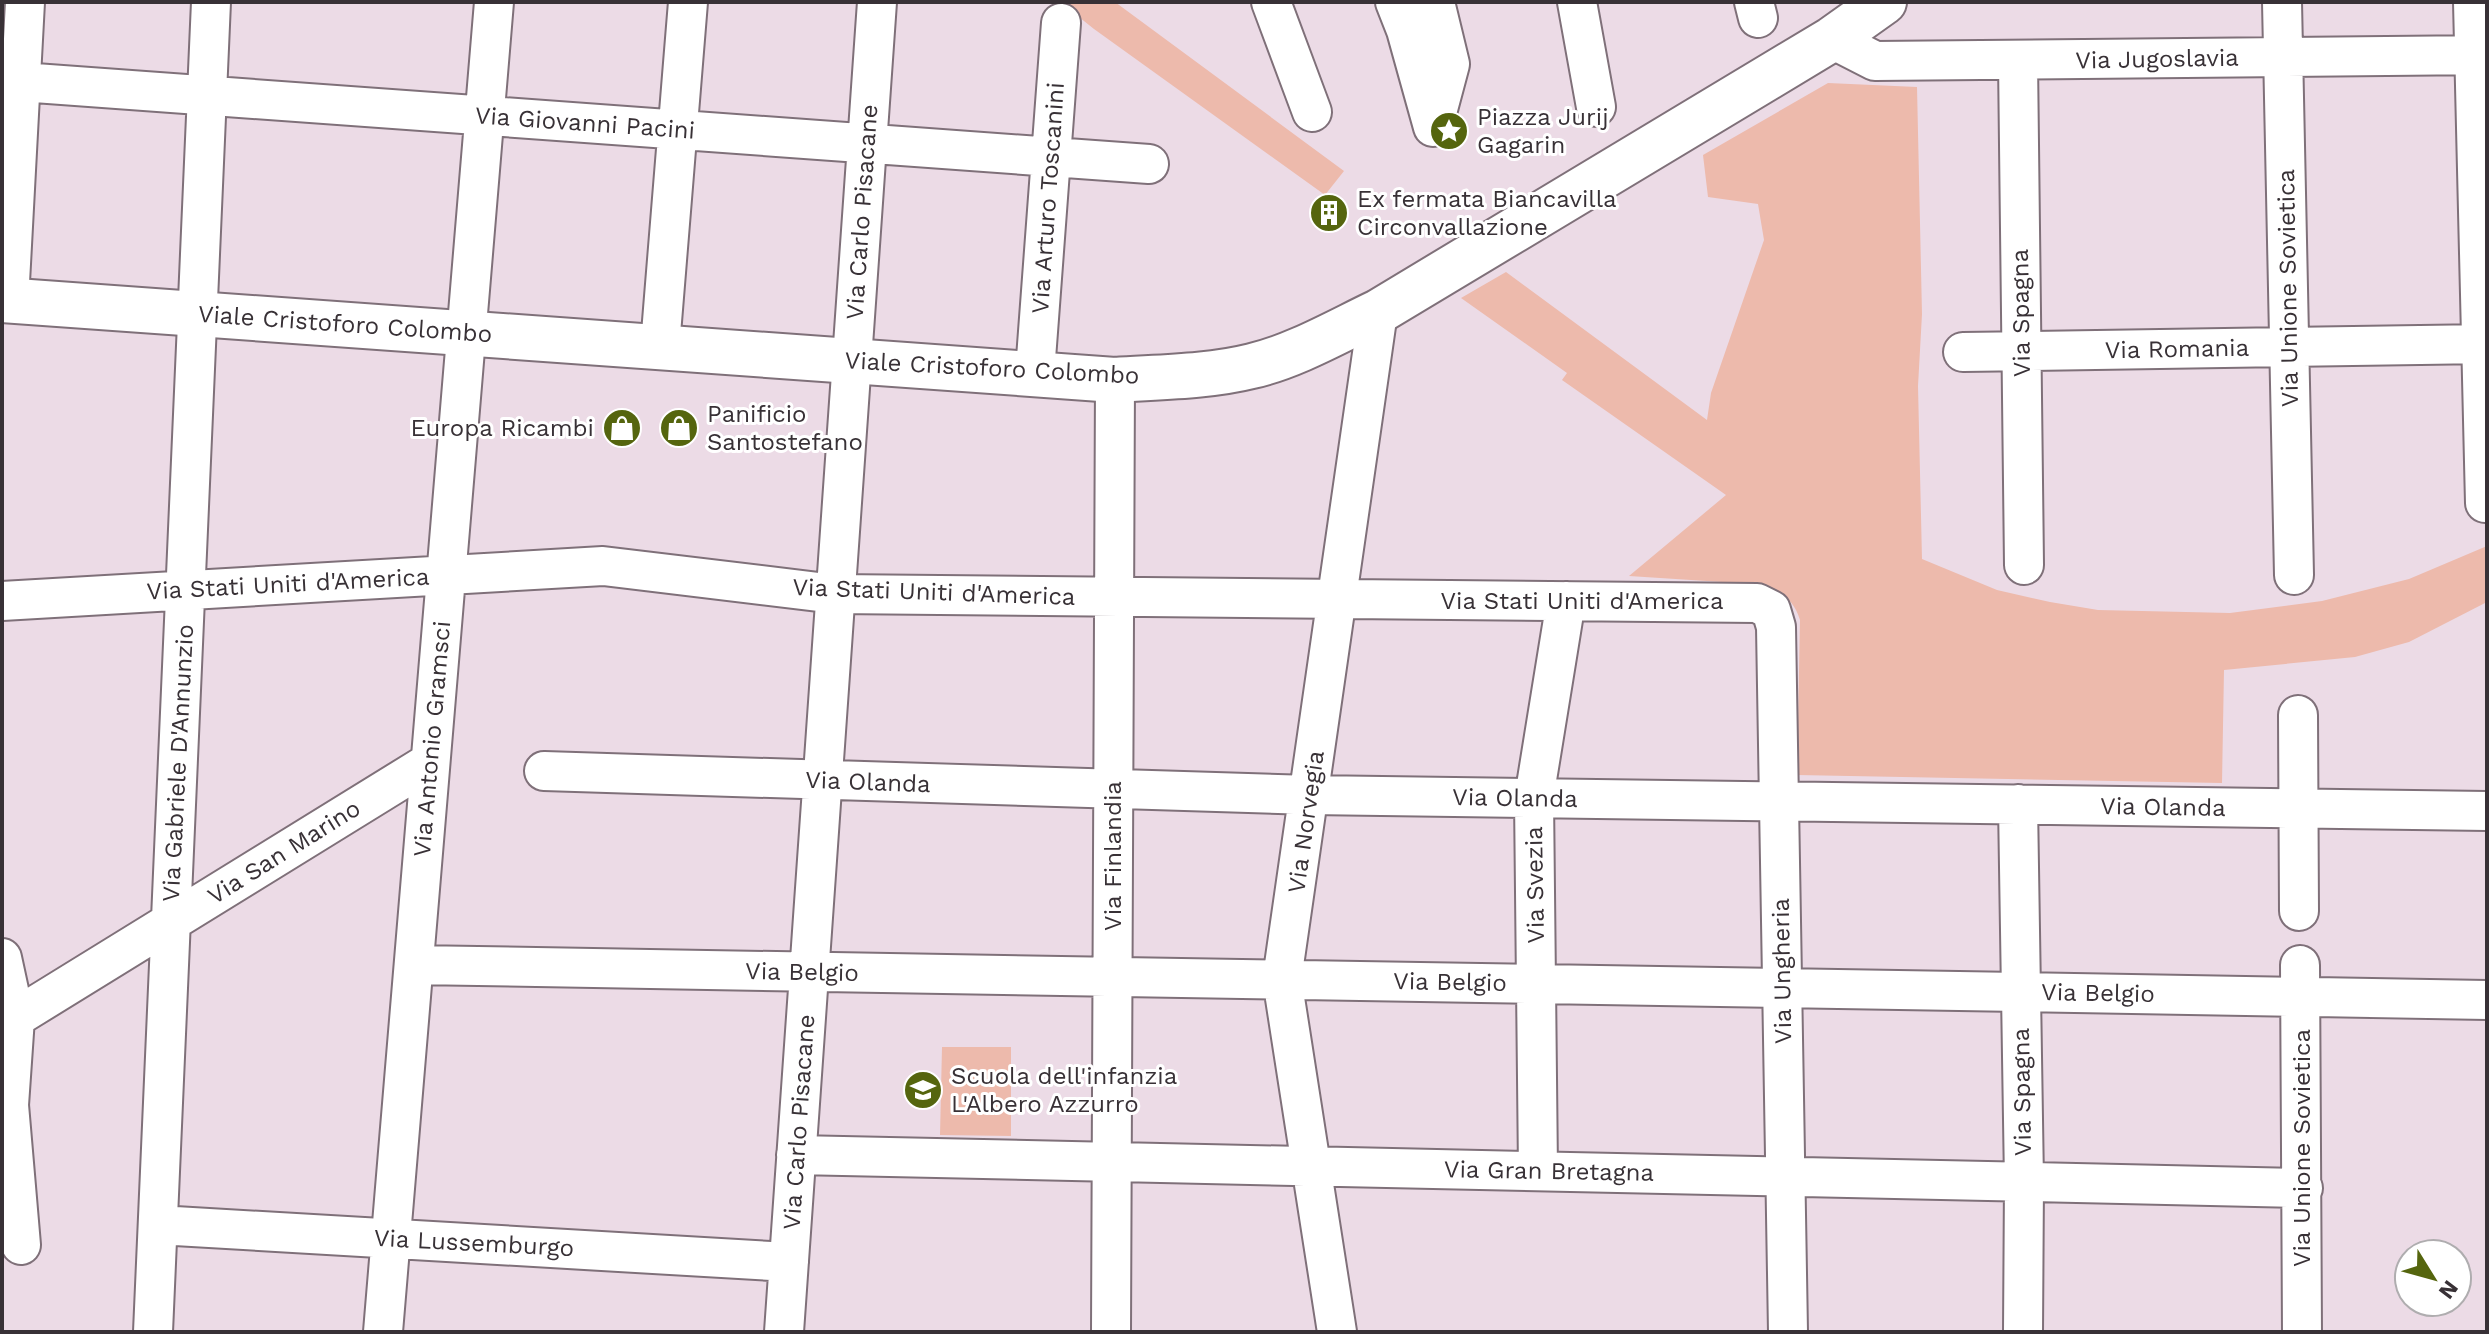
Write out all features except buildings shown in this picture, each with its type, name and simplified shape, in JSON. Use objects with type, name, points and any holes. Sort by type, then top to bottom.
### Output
[{"type":"street","points":[[6,300],[25,2]]},
{"type":"street","name":"Via Gabriele D'Annunzio","points":[[153,1332],[211,2]]},
{"type":"street","name":"Via Antonio Gramsci","points":[[383,1332],[494,2]]},
{"type":"street","points":[[660,346],[688,2]]},
{"type":"street","name":"Via Carlo Pisacane","points":[[784,1332],[877,2]]},
{"type":"street","points":[[1271,2],[1312,112]]},
{"type":"street","points":[[1395,2],[1433,127],[1450,64],[1435,2]]},
{"type":"street","points":[[1577,2],[1596,107]]},
{"type":"street","name":"Viale Cristoforo Colombo","points":[[6,300],[1115,380],[1253,366],[1378,312],[1832,39],[1884,2]]},
{"type":"street","name":"Via Unione Sovietica","points":[[2282,2],[2294,575]]},
{"type":"street","points":[[2473,2],[2480,55],[2485,503]]},
{"type":"street","name":"Via Arturo Toscanini","points":[[1035,372],[1061,23]]},
{"type":"street","name":"Via Jugoslavia","points":[[1832,39],[1875,61],[2480,55]]},
{"type":"street","name":"Via Spagna","points":[[2018,60],[2024,565]]},
{"type":"street","name":"Via Giovanni Pacini","points":[[21,82],[1149,164]]},
{"type":"street","name":"Via Norvegia","points":[[1337,1332],[1282,979],[1378,312]]},
{"type":"street","name":"Via Romania","points":[[1963,352],[2484,344]]},
{"type":"street","name":"Via Finlandia","points":[[1111,1332],[1115,380]]},
{"type":"street","name":"Via Stati Uniti d'America","points":[[2,601],[603,566],[835,594],[1757,603],[1771,610]]},
{"type":"street","name":"Via Svezia","points":[[1538,1171],[1534,798],[1566,601]]},
{"type":"street","name":"Via Ungheria","points":[[1771,610],[1776,627],[1788,1332]]},
{"type":"street","points":[[2298,715],[2299,911]]},
{"type":"street","name":"Via San Marino","points":[[15,1018],[430,762]]},
{"type":"street","name":"Via Olanda","points":[[544,771],[1310,795],[2487,811]]},
{"type":"street","name":"Via Spagna","points":[[2018,804],[2024,1182],[2023,1332]]},
{"type":"street","points":[[2,958],[15,1018],[6,1106],[21,1245]]},
{"type":"street","name":"Via Belgio","points":[[414,965],[2021,992],[2300,981],[2487,1000]]},
{"type":"street","name":"Via Unione Sovietica","points":[[2300,981],[2302,1332]]},
{"type":"street","name":"Via Gran Bretagna","points":[[796,1155],[2303,1188]]},
{"type":"street","name":"Via Lussemburgo","points":[[158,1225],[789,1262]]},
{"type":"shaded area","points":[[1062,2],[1115,2],[1344,171],[1325,195],[1094,29],[1079,17],[1079,12]]},
{"type":"shaded area","points":[[1828,83],[1917,87],[1922,314],[1918,386],[1922,559],[1997,590],[2050,602],[2098,610],[2230,613],[2322,601],[2409,579],[2487,546],[2487,602],[2409,642],[2355,657],[2224,670],[2222,783],[1797,775],[1800,620],[1788,599],[1769,588],[1753,584],[1629,576],[1726,495],[1562,380],[1567,373],[1461,298],[1506,272],[1707,420],[1711,393],[1764,240],[1758,204],[1708,197],[1703,155]]},
{"type":"shaded area","points":[[942,1047],[1011,1047],[1011,1136],[940,1135]]},
{"type":"place","name":"Piazza Jurij Gagarin","points":[[1449,131]]},
{"type":"place","name":"Ex fermata Biancavilla Circonvallazione","points":[[1329,213]]},
{"type":"place","name":"Europa Ricambi","points":[[622,428]]},
{"type":"place","name":"Panificio Santostefano","points":[[679,428]]},
{"type":"place","name":"Scuola dell'infanzia L'Albero Azzurro","points":[[923,1090]]}]
